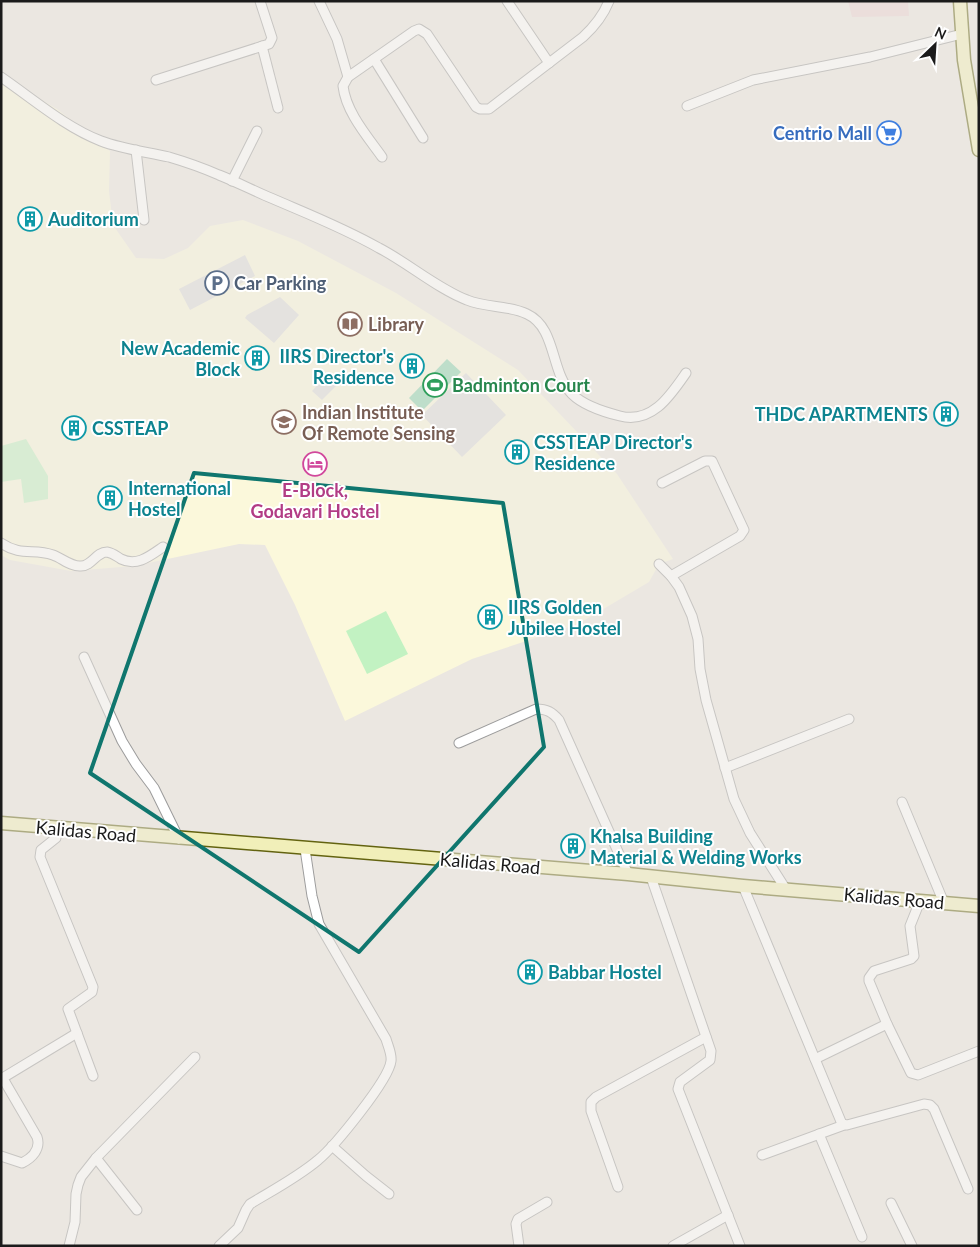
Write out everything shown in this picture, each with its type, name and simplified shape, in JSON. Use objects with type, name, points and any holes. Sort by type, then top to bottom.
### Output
[{"type":"street","points":[[156,80],[269,44],[272,40],[260,1]]},
{"type":"street","points":[[319,1],[337,39],[348,78]]},
{"type":"street","points":[[507,1],[549,63]]},
{"type":"street","points":[[382,157],[349,107],[343,86],[348,78],[414,31],[423,30],[432,40],[476,107],[489,110],[583,37],[595,26],[610,1]]},
{"type":"street","points":[[960,1],[964,60],[979,150]]},
{"type":"street","points":[[687,106],[753,80],[870,56],[962,34]]},
{"type":"street","points":[[262,46],[278,108]]},
{"type":"street","points":[[374,59],[423,138]]},
{"type":"street","points":[[1,77],[86,135],[101,141],[184,162],[232,181],[363,239],[396,256],[445,289],[467,301],[520,312],[533,317],[540,323],[545,332],[562,380],[571,393],[582,402],[619,416],[639,418],[649,414],[672,394],[686,372]]},
{"type":"street","points":[[232,181],[257,131]]},
{"type":"street","points":[[136,150],[144,220]]},
{"type":"street","points":[[662,483],[705,461],[712,461],[744,530],[740,536],[671,576]]},
{"type":"street","points":[[1,543],[13,550],[55,555],[78,566],[86,565],[97,556],[109,552],[130,562],[140,561],[163,548]]},
{"type":"street","points":[[659,564],[671,576],[686,602],[696,632],[702,686],[709,715],[741,817],[785,888]]},
{"type":"street","points":[[84,657],[122,741],[154,788],[179,839]]},
{"type":"street","points":[[459,743],[536,709],[545,709],[553,713],[559,720],[628,874]]},
{"type":"street","points":[[725,768],[849,719]]},
{"type":"street","points":[[902,802],[944,903]]},
{"type":"street","name":"Kalidas Road","points":[[1,823],[179,839],[628,874],[743,886],[785,888],[979,906]]},
{"type":"street","points":[[57,828],[56,838],[41,850],[40,857],[93,986],[92,992],[68,1009],[93,1076]]},
{"type":"street","points":[[219,1246],[238,1228],[250,1204],[309,1167],[332,1146],[386,1076],[391,1066],[392,1058],[381,1031],[319,924],[312,896],[305,849]]},
{"type":"street","points":[[651,877],[711,1052],[710,1060],[680,1082],[678,1088],[740,1246]]},
{"type":"street","points":[[743,886],[844,1125]]},
{"type":"street","points":[[920,901],[910,926],[913,958],[874,971],[869,978],[887,1024],[908,1069],[918,1075],[979,1050]]},
{"type":"street","points":[[815,1059],[887,1024]]},
{"type":"street","points":[[1,1156],[22,1163],[36,1151],[39,1144],[37,1137],[5,1082],[1,1080],[77,1033]]},
{"type":"street","points":[[618,1188],[591,1110],[591,1102],[706,1037]]},
{"type":"street","points":[[69,1246],[75,1222],[76,1194],[81,1177],[96,1158],[195,1057]]},
{"type":"street","points":[[762,1155],[844,1125],[924,1104],[930,1105],[934,1109],[968,1189]]},
{"type":"street","points":[[819,1134],[862,1237]]},
{"type":"street","points":[[332,1146],[389,1194]]},
{"type":"street","points":[[96,1158],[138,1210]]},
{"type":"street","points":[[519,1246],[516,1224],[518,1219],[547,1202]]},
{"type":"street","points":[[890,1204],[912,1246]]},
{"type":"street","points":[[673,1246],[728,1215]]},
{"type":"highlighted area","points":[[194,473],[503,503],[544,747],[359,952],[90,773]]},
{"type":"shaded area","points":[[848,1],[908,1],[909,16],[852,17]]},
{"type":"shaded area","name":"Indian Institute Of Remote Sensing","points":[[1,76],[57,109],[110,151],[109,191],[113,225],[136,258],[164,259],[188,248],[210,226],[243,220],[298,241],[396,293],[518,370],[617,474],[673,559],[659,564],[649,582],[578,624],[472,659],[345,721],[295,605],[265,545],[239,544],[134,566],[71,571],[10,560],[1,555]]},
{"type":"shaded area","name":"Car Parking","points":[[245,255],[255,276],[190,310],[179,289]]},
{"type":"shaded area","name":"Car Parking","points":[[280,297],[299,315],[274,343],[245,318],[247,315]]},
{"type":"shaded area","points":[[466,373],[506,415],[462,457],[422,415]]},
{"type":"shaded area","points":[[327,375],[337,385],[322,400],[312,391]]},
{"type":"green space","name":"Badminton Court","points":[[447,359],[461,372],[422,411],[409,398]]},
{"type":"green space","points":[[26,439],[48,476],[48,499],[24,503],[21,479],[1,482],[1,446]]},
{"type":"green space","points":[[386,611],[408,654],[367,674],[346,631]]},
{"type":"place","name":"Centrio Mall","points":[[889,133]]},
{"type":"place","name":"Auditorium","points":[[30,219]]},
{"type":"place","name":"Car Parking","points":[[217,283]]},
{"type":"place","name":"Library","points":[[350,324]]},
{"type":"place","name":"New Academic Block","points":[[257,358]]},
{"type":"place","name":"IIRS Director's Residence","points":[[412,366]]},
{"type":"place","name":"Badminton Court","points":[[435,385]]},
{"type":"place","name":"THDC APARTMENTS","points":[[946,414]]},
{"type":"place","name":"Indian Institute Of Remote Sensing","points":[[284,422]]},
{"type":"place","name":"CSSTEAP","points":[[74,428]]},
{"type":"place","name":"CSSTEAP Director's Residence","points":[[517,452]]},
{"type":"place","name":"E-Block, Godavari Hostel","points":[[315,464]]},
{"type":"place","name":"International Hostel","points":[[110,498]]},
{"type":"place","name":"IIRS Golden Jubilee Hostel","points":[[490,617]]},
{"type":"place","name":"Khalsa Building Material & Welding Works","points":[[573,846]]},
{"type":"place","name":"Babbar Hostel","points":[[530,972]]}]
